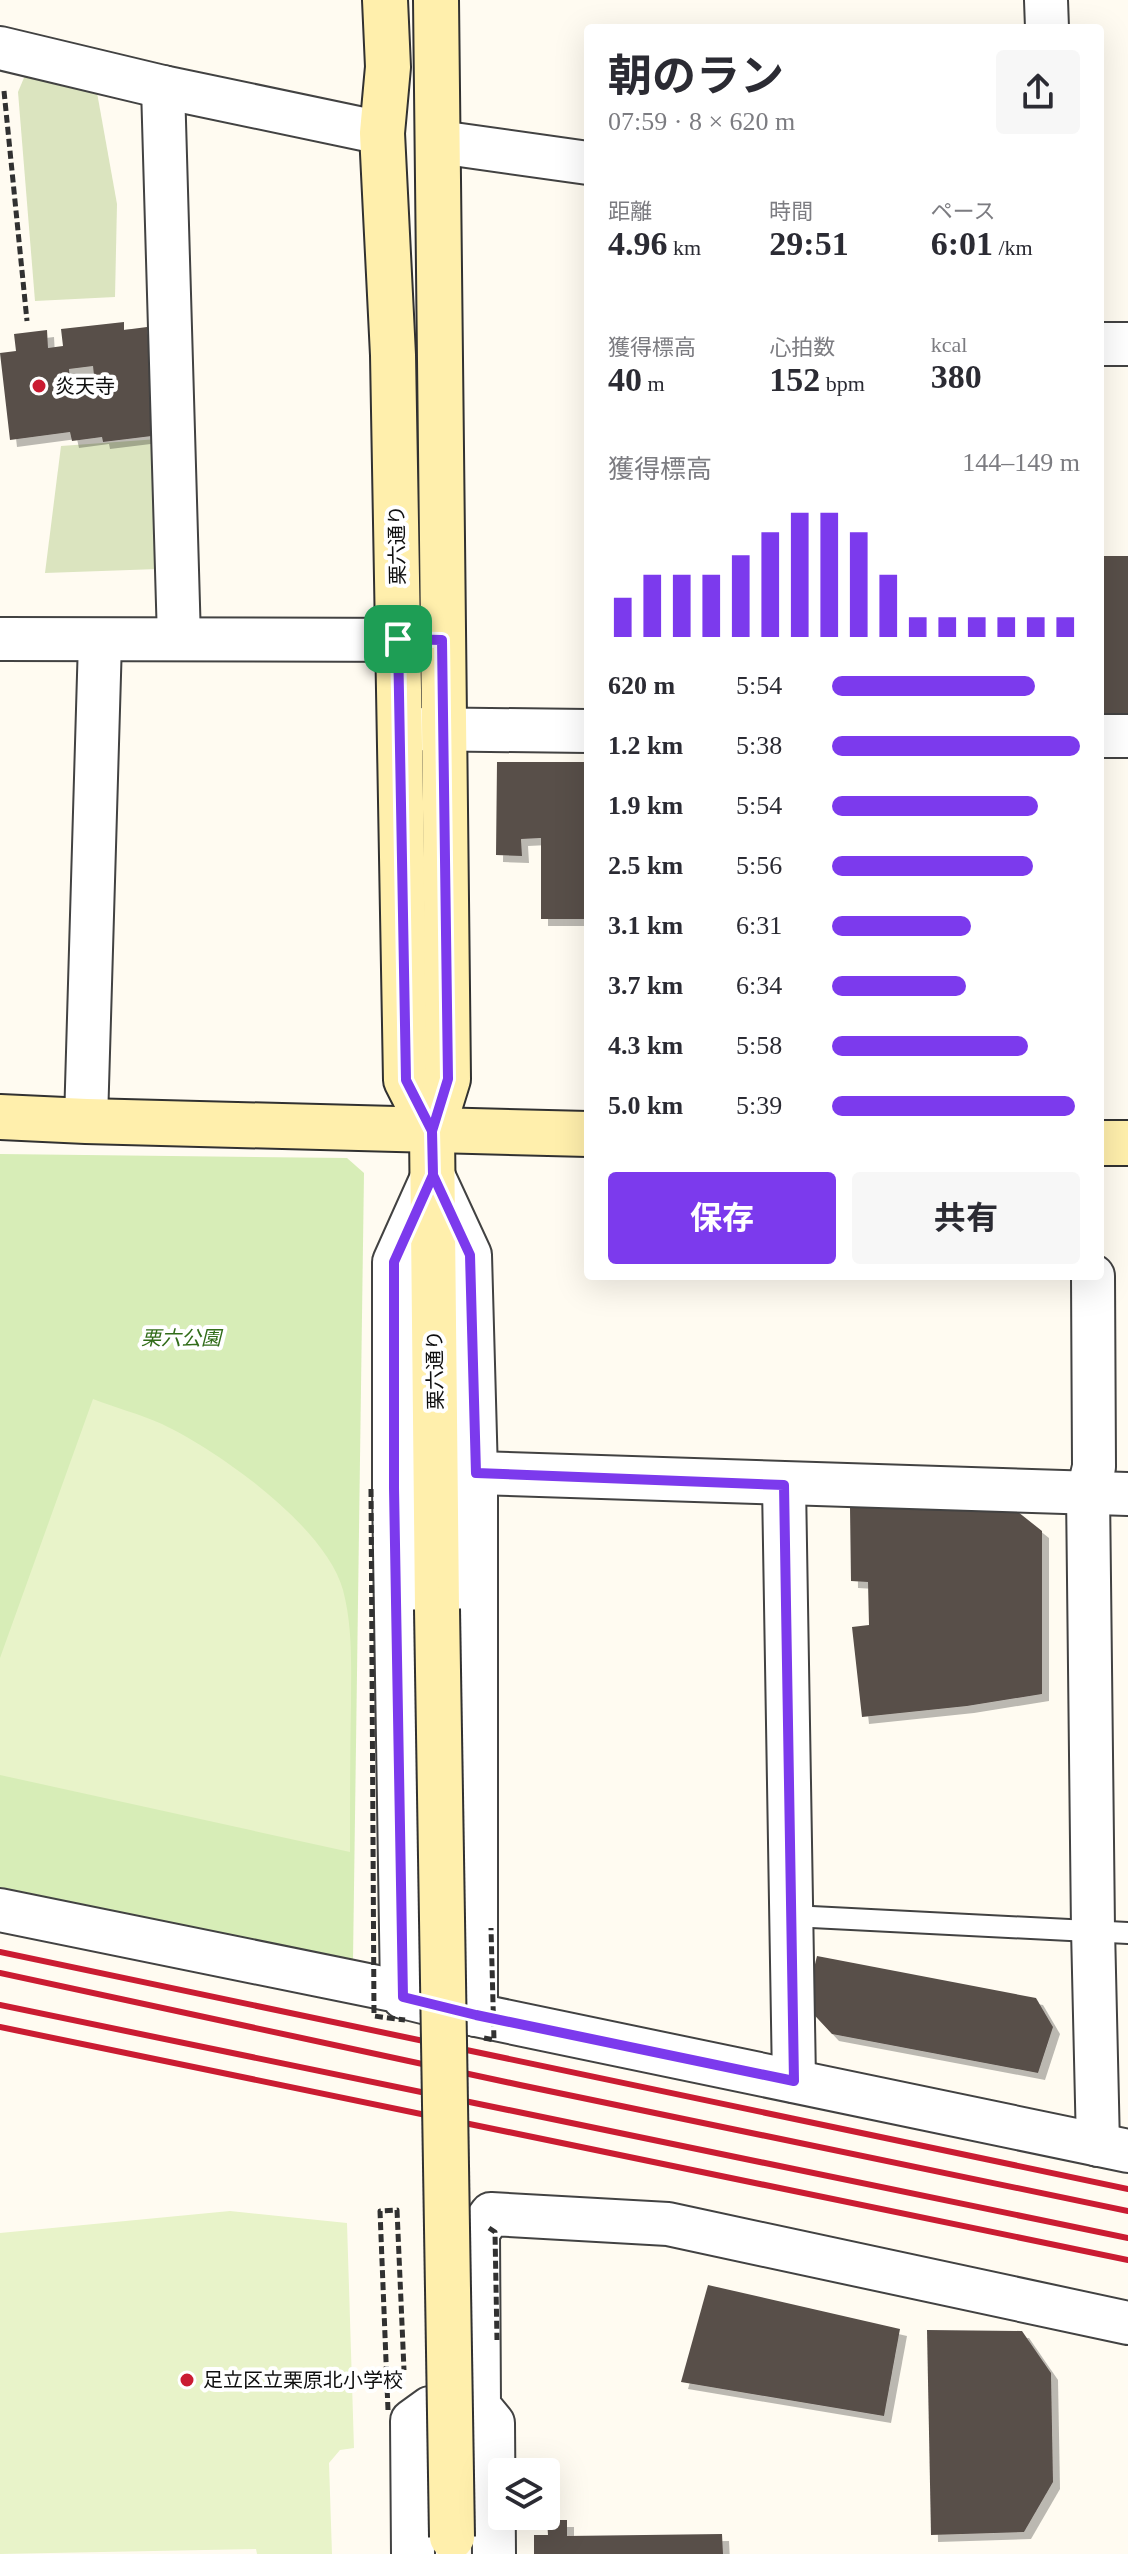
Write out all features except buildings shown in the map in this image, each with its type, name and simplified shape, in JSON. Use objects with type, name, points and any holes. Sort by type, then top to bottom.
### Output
[{"type":"street","name":"栗六通り","points":[[385,0],[388,67],[382,133],[393,355],[406,1080],[432,1131]]},
{"type":"street","name":"栗六通り","points":[[436,0],[448,1079],[432,1131],[437,1609],[439,2548]]},
{"type":"street","points":[[1046,0],[1047,24]]},
{"type":"street","points":[[2,66],[163,87],[382,133]]},
{"type":"street","points":[[163,87],[179,639]]},
{"type":"street","points":[[439,142],[584,162]]},
{"type":"street","points":[[1104,344],[1128,344]]},
{"type":"street","points":[[0,639],[442,640]]},
{"type":"street","points":[[86,1121],[100,641]]},
{"type":"street","points":[[400,729],[584,731]]},
{"type":"street","points":[[1104,736],[1128,736]]},
{"type":"street","points":[[0,1117],[584,1134]]},
{"type":"street","points":[[1104,1143],[1128,1143]]},
{"type":"street","points":[[433,1175],[470,1255],[476,1473],[475,2026]]},
{"type":"street","points":[[408,2006],[394,1488],[394,1262],[433,1175]]},
{"type":"street","points":[[408,2006],[403,1997],[475,2026],[794,2081],[1113,2148],[1108,1493],[1094,1467],[1093,1280]]},
{"type":"street","points":[[476,1473],[1108,1493]]},
{"type":"street","points":[[784,1485],[794,2081]]},
{"type":"street","points":[[0,1910],[408,2006]]},
{"type":"street","points":[[494,2554],[493,2423],[479,2406],[478,2232],[491,2214],[668,2224],[1128,2323]]},
{"type":"street","points":[[439,2548],[412,2421],[430,2408],[479,2406]]},
{"type":"lane","points":[[792,1916],[1110,1931]]},
{"type":"path","points":[[2,66],[27,321]]},
{"type":"path","points":[[371,1489],[374,2016],[408,2006]]},
{"type":"path","points":[[475,2026],[494,2040],[491,1928]]},
{"type":"path","points":[[388,2410],[380,2211],[397,2210],[405,2378]]},
{"type":"path","points":[[480,2223],[495,2232],[497,2340]]},
{"type":"green space","points":[[26,73],[96,87],[117,204],[115,297],[35,301],[18,92]]},
{"type":"green space","points":[[158,439],[158,569],[45,573],[61,446]]},
{"type":"green space","name":"栗六公園","points":[[0,1154],[347,1158],[364,1173],[353,1960],[0,1887]]},
{"type":"green space","points":[[93,1399],[162,1424],[212,1452],[293,1517],[316,1541],[333,1566],[343,1590],[350,1633],[350,1852],[0,1775],[0,1658]]},
{"type":"green space","name":"足立区立栗原北小学校","points":[[230,2211],[347,2223],[354,2448],[340,2450],[329,2463],[332,2554],[257,2554],[256,2549],[0,2554],[0,2233]]},
{"type":"railway","points":[[0,1952],[1128,2189]]},
{"type":"railway","points":[[0,1973],[1128,2211]]},
{"type":"railway","points":[[0,2005],[1128,2238]]},
{"type":"railway","points":[[0,2027],[1128,2260]]},
{"type":"place","name":"炎天寺","points":[[39,386]]},
{"type":"place","name":"足立区立栗原北小学校","points":[[187,2380]]},
{"type":"route","points":[[398,639],[406,1080],[432,1131],[433,1175],[394,1262],[394,1488],[403,1997],[794,2081],[784,1485],[476,1473],[470,1255],[433,1175],[432,1131],[448,1079],[442,640],[398,639]]}]
